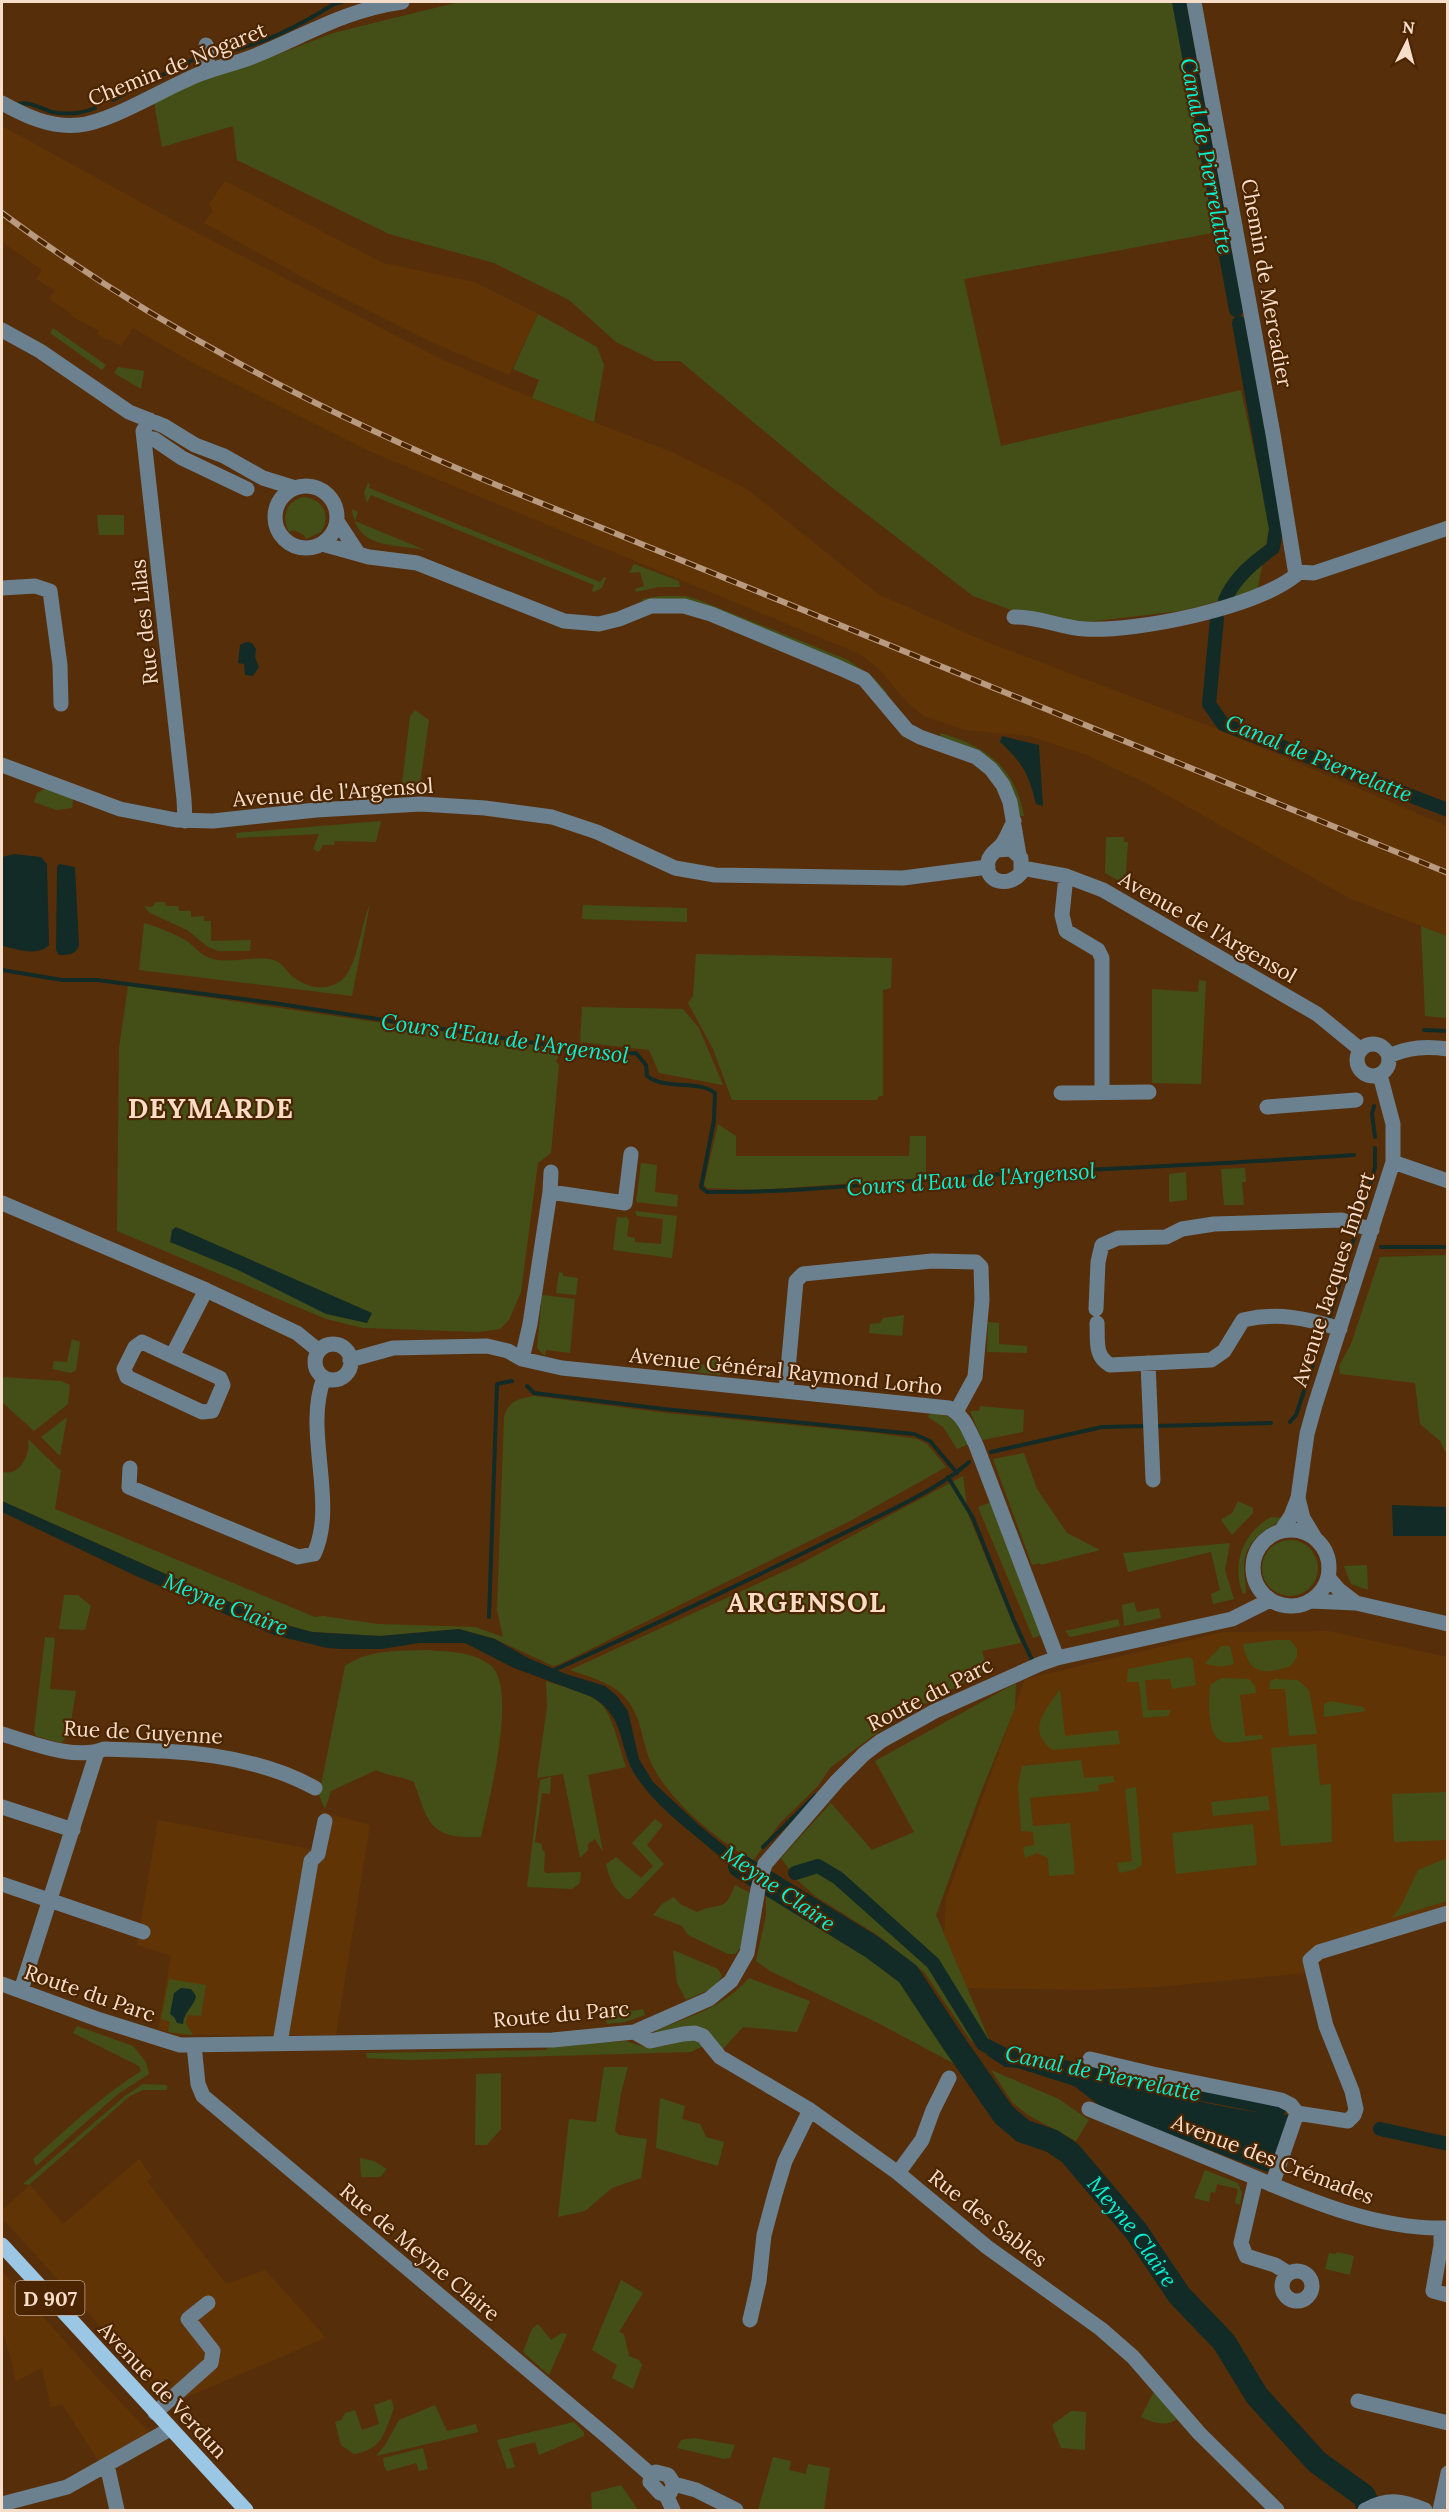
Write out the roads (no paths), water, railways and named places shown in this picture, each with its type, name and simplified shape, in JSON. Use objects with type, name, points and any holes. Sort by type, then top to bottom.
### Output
[{"type":"main road","name":"Avenue de Verdun","points":[[2,2245],[246,2511]]},
{"type":"street","name":"Chemin de Nogaret","points":[[2,103],[36,121],[63,126],[82,125],[108,116],[208,69],[251,57],[347,14],[392,2]]},
{"type":"street","name":"Chemin de Mercadier","points":[[1194,2],[1296,572]]},
{"type":"street","points":[[206,45],[208,69]]},
{"type":"street","points":[[2,330],[40,351],[129,412],[150,420],[263,477],[295,488],[313,487],[328,495],[335,507],[337,521],[358,553]]},
{"type":"street","name":"Rue des Lilas","points":[[150,420],[144,427],[144,437],[185,820]]},
{"type":"street","points":[[144,437],[154,439],[182,458],[247,489]]},
{"type":"street","points":[[263,477],[277,504]]},
{"type":"street","points":[[295,488],[282,497],[277,504],[275,524],[285,540],[303,548],[322,544],[417,563],[564,621],[599,624],[619,619],[651,606],[684,606],[711,614],[864,680],[907,730],[976,757],[991,769],[1003,785],[1010,802],[1014,822],[1020,861],[1017,878],[1006,883],[995,880],[987,867],[990,857],[997,850],[1014,822]]},
{"type":"street","points":[[322,544],[334,530],[337,521]]},
{"type":"street","points":[[1014,617],[1028,617],[1059,626],[1085,629],[1150,625],[1199,614],[1267,592],[1287,582],[1296,572],[1314,573],[1448,528]]},
{"type":"street","points":[[2,588],[35,586],[50,591],[60,665],[61,704]]},
{"type":"street","name":"Avenue de l'Argensol","points":[[2,765],[120,808],[154,817],[213,821],[316,810],[421,804],[494,809],[552,817],[597,832],[675,868],[715,875],[903,878],[987,867]]},
{"type":"street","points":[[997,850],[1007,848],[1020,861]]},
{"type":"street","name":"Avenue de l'Argensol","points":[[1020,861],[1102,890],[1272,988],[1330,1024],[1361,1050]]},
{"type":"street","points":[[1066,876],[1062,915],[1066,931],[1098,950],[1102,958],[1102,1091]]},
{"type":"street","points":[[1267,1107],[1357,1096],[1374,1075],[1388,1067],[1389,1056],[1377,1044],[1365,1046],[1361,1050],[1358,1064],[1374,1075]]},
{"type":"street","points":[[1389,1056],[1422,1046],[1448,1049]]},
{"type":"street","name":"Avenue Jacques Imbert","points":[[1315,1538],[1303,1518],[1299,1498],[1307,1434],[1393,1162],[1394,1124],[1385,1089],[1374,1075]]},
{"type":"street","points":[[1061,1093],[1149,1092]]},
{"type":"street","points":[[550,1192],[625,1203],[630,1154]]},
{"type":"street","points":[[1393,1162],[1448,1180]]},
{"type":"street","points":[[522,1359],[530,1324],[551,1172]]},
{"type":"street","points":[[2,1203],[206,1290],[297,1333],[319,1351]]},
{"type":"street","points":[[1340,1329],[1311,1320],[1283,1315],[1253,1317],[1243,1320],[1238,1325],[1224,1351],[1212,1360],[1110,1365],[1102,1360],[1098,1353],[1098,1262],[1102,1245],[1118,1238],[1166,1237],[1182,1229],[1214,1224],[1342,1220],[1371,1230]]},
{"type":"street","points":[[786,1391],[796,1281],[804,1274],[932,1262],[976,1262],[981,1267],[982,1300],[975,1377],[956,1412]]},
{"type":"street","points":[[172,1356],[206,1290]]},
{"type":"street","points":[[142,1342],[172,1356],[220,1377],[223,1384],[212,1411],[202,1412],[127,1377],[124,1369],[135,1347],[142,1342]]},
{"type":"street","points":[[130,1468],[129,1487],[298,1557],[314,1554],[321,1539],[317,1401],[324,1378],[315,1365],[319,1351],[335,1344],[345,1350],[350,1360]]},
{"type":"street","name":"Avenue Général Raymond Lorho","points":[[324,1378],[335,1379],[345,1375],[350,1360],[383,1349],[488,1346],[522,1359],[562,1368],[936,1405],[956,1412],[965,1422],[976,1445],[1057,1658]]},
{"type":"street","points":[[1148,1363],[1153,1480]]},
{"type":"street","name":"Avenue Jacques Imbert","points":[[1281,1531],[1299,1498]]},
{"type":"street","points":[[1242,1613],[1254,1579],[1253,1558],[1257,1549],[1263,1541],[1281,1531],[1293,1530],[1315,1538],[1327,1555],[1328,1577],[1318,1595],[1310,1601]]},
{"type":"street","points":[[1328,1577],[1339,1590],[1356,1603]]},
{"type":"street","points":[[1254,1579],[1263,1594],[1270,1600],[1291,1606],[1310,1601],[1356,1603],[1448,1624]]},
{"type":"street","name":"Route du Parc","points":[[2,1984],[123,2028],[172,2043],[553,2040],[634,2032],[722,1991],[740,1968],[749,1943],[758,1889],[765,1864],[837,1781],[864,1754],[881,1741],[945,1707],[1057,1658],[1232,1619],[1270,1600]]},
{"type":"street","name":"Rue de Guyenne","points":[[2,1734],[53,1749],[97,1752],[104,1749],[162,1751],[231,1757],[290,1775],[315,1788]]},
{"type":"street","points":[[21,1990],[97,1752]]},
{"type":"street","points":[[2,1807],[73,1830]]},
{"type":"street","points":[[280,2043],[311,1861],[318,1854],[325,1821]]},
{"type":"street","points":[[2,1884],[143,1932]]},
{"type":"street","points":[[1090,2059],[1281,2100],[1291,2105],[1297,2113],[1348,2121],[1356,2109],[1352,2091],[1326,2026],[1310,1960],[1319,1952],[1448,1913]]},
{"type":"street","name":"Rue des Sables","points":[[634,2032],[650,2041],[695,2033],[708,2040],[717,2054],[810,2110],[898,2173],[971,2235],[1107,2334],[1133,2357],[1199,2433],[1276,2511]]},
{"type":"street","name":"Rue de Meyne Claire","points":[[194,2044],[198,2084],[203,2096],[651,2475],[656,2472],[668,2475],[670,2489],[696,2490],[736,2511]]},
{"type":"street","points":[[898,2173],[922,2140],[933,2110],[949,2078]]},
{"type":"street","name":"Avenue des Crémades","points":[[1089,2109],[1272,2185],[1360,2217],[1444,2228]]},
{"type":"street","points":[[750,2320],[759,2281],[764,2235],[775,2193],[785,2161],[810,2110]]},
{"type":"street","points":[[1272,2185],[1297,2113]]},
{"type":"street","points":[[1257,2178],[1241,2243],[1243,2250],[1246,2256],[1275,2265],[1288,2273]]},
{"type":"street","points":[[1444,2228],[1433,2291],[1448,2295]]},
{"type":"street","points":[[155,2413],[211,2362],[213,2351],[188,2319],[208,2303]]},
{"type":"street","points":[[1358,2401],[1448,2423]]},
{"type":"street","points":[[2,2504],[67,2487],[170,2429]]},
{"type":"street","points":[[107,2465],[117,2511]]},
{"type":"street","points":[[1440,2511],[1448,2473]]},
{"type":"street","points":[[670,2489],[673,2511]]},
{"type":"street","points":[[1370,2507],[1390,2501],[1404,2501],[1425,2511]]},
{"type":"water","points":[[246,642],[252,643],[256,649],[255,657],[259,667],[253,676],[245,675],[244,664],[238,663],[240,645]]},
{"type":"water","points":[[1002,736],[1039,745],[1043,806],[1036,804],[1028,777],[1020,763],[1000,742]]},
{"type":"water","points":[[14,854],[41,857],[47,864],[49,945],[39,951],[2,946],[2,857]]},
{"type":"water","points":[[59,864],[75,867],[79,946],[73,953],[65,955],[59,955],[56,950],[57,867]]},
{"type":"water","points":[[176,1227],[372,1313],[367,1323],[326,1314],[236,1269],[170,1242],[172,1230]]},
{"type":"water","points":[[2,1501],[215,1596],[290,1626],[312,1632],[380,1636],[459,1629],[495,1639],[528,1658],[566,1674],[605,1686],[617,1696],[628,1711],[639,1759],[653,1782],[699,1825],[737,1856],[755,1867],[753,1881],[739,1875],[714,1851],[673,1818],[649,1793],[631,1768],[612,1715],[592,1697],[514,1668],[465,1643],[419,1643],[382,1649],[342,1649],[327,1648],[274,1635],[136,1576],[2,1512]]},
{"type":"water","points":[[1392,1505],[1447,1507],[1447,1536],[1393,1536]]},
{"type":"water","points":[[181,1988],[191,1989],[196,1996],[183,2024],[177,2023],[170,2014],[174,1993]]},
{"type":"water","points":[[985,2054],[1242,2110],[1289,2115],[1273,2165],[1267,2172],[1104,2109],[1074,2086],[1018,2068],[1005,2067]]},
{"type":"waterway","points":[[218,53],[264,40],[342,2]]},
{"type":"waterway","name":"Canal de Pierrelatte","points":[[1179,2],[1236,310]]},
{"type":"waterway","points":[[148,82],[201,56]]},
{"type":"waterway","points":[[113,100],[133,89]]},
{"type":"waterway","points":[[19,104],[31,104],[52,112],[63,113],[79,113],[95,108]]},
{"type":"waterway","name":"Canal de Pierrelatte","points":[[1225,600],[1239,577],[1273,548],[1276,529],[1239,323]]},
{"type":"waterway","name":"Canal de Pierrelatte","points":[[1217,619],[1209,704],[1223,724],[1448,810]]},
{"type":"waterway","name":"Cours d'Eau de l'Argensol","points":[[2,970],[62,980],[97,980],[273,1003],[561,1047],[617,1054],[636,1053],[646,1065],[647,1076],[664,1083],[700,1087],[715,1093],[714,1120],[701,1187],[707,1192],[856,1186],[1005,1174],[1354,1155]]},
{"type":"waterway","points":[[1424,1030],[1448,1031]]},
{"type":"waterway","points":[[1374,1106],[1372,1114],[1375,1137]]},
{"type":"waterway","points":[[1362,1214],[1375,1167],[1375,1148]]},
{"type":"waterway","points":[[1329,1318],[1355,1235]]},
{"type":"waterway","points":[[1381,1247],[1448,1247]]},
{"type":"waterway","points":[[1290,1422],[1296,1415],[1320,1343]]},
{"type":"waterway","points":[[489,1617],[497,1384],[512,1381]]},
{"type":"waterway","points":[[527,1386],[534,1393],[664,1409],[914,1434],[930,1441],[957,1473]]},
{"type":"waterway","points":[[1155,1426],[1271,1423]]},
{"type":"waterway","points":[[991,1452],[1102,1427],[1148,1426]]},
{"type":"waterway","points":[[552,1671],[886,1513],[923,1494],[969,1462]]},
{"type":"waterway","points":[[948,1477],[973,1518],[1033,1662]]},
{"type":"waterway","points":[[763,1847],[816,1795]]},
{"type":"waterway","name":"Meyne Claire","points":[[740,1866],[872,1947],[908,1974],[1004,2115],[1023,2131],[1052,2141],[1070,2153],[1136,2231],[1179,2295],[1224,2342],[1257,2396],[1317,2462],[1364,2496],[1370,2510]]},
{"type":"waterway","name":"Canal de Pierrelatte","points":[[795,1873],[818,1866],[838,1878],[933,1963],[983,2044],[1007,2056],[1279,2109]]},
{"type":"waterway","name":"Canal de Pierrelatte","points":[[1380,2129],[1448,2144]]},
{"type":"railway","points":[[2,213],[119,293],[180,330],[242,365],[369,429],[499,486],[1448,873]]},
{"type":"district","name":"DEYMARDE","points":[[211,1108]]},
{"type":"district","name":"ARGENSOL","points":[[807,1602]]}]
